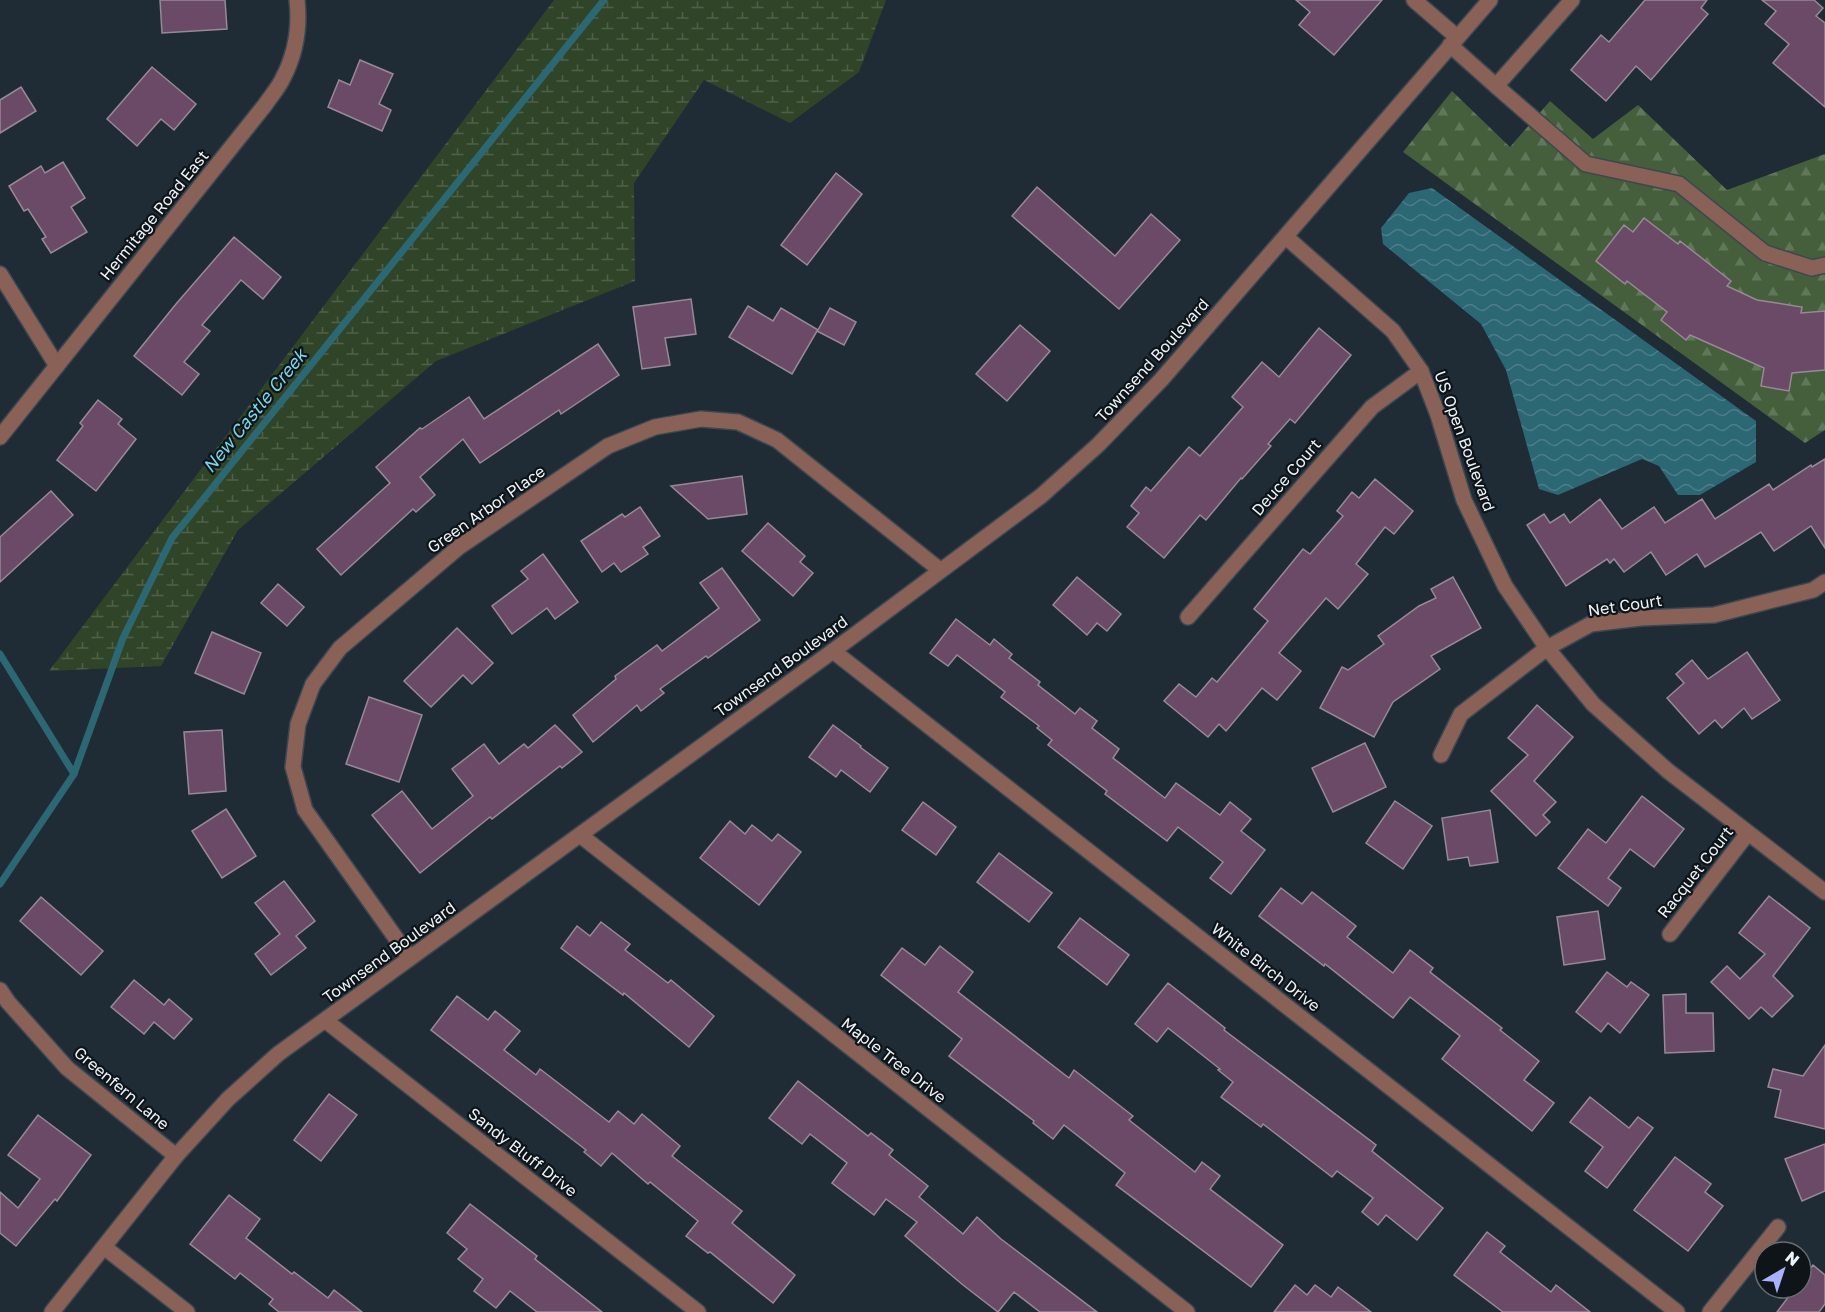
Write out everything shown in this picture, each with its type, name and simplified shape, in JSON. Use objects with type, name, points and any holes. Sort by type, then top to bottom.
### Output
[{"type":"street","name":"Hermitage Road East","points":[[0,436],[265,105],[283,78],[295,46],[299,19],[297,0]]},
{"type":"street","points":[[1414,0],[1496,86],[1586,164],[1679,184],[1766,253],[1812,268],[1825,265]]},
{"type":"street","name":"Townsend Boulevard","points":[[52,1312],[176,1156],[236,1092],[278,1054],[833,651],[1041,496],[1098,445],[1161,380],[1490,0]]},
{"type":"street","points":[[1496,86],[1572,0]]},
{"type":"street","name":"US Open Boulevard","points":[[1286,237],[1393,331],[1421,371],[1438,415],[1464,500],[1505,586],[1547,648],[1593,704],[1668,771],[1825,892]]},
{"type":"street","points":[[0,274],[57,366]]},
{"type":"street","name":"Deuce Court","points":[[1188,617],[1372,407],[1421,371]]},
{"type":"street","name":"Green Arbor Place","points":[[410,958],[305,810],[293,767],[298,724],[313,684],[340,648],[459,547],[608,446],[655,427],[701,420],[738,422],[777,440],[940,570]]},
{"type":"street","name":"Net Court","points":[[1441,755],[1461,714],[1547,648],[1591,624],[1641,618],[1714,615],[1813,590],[1825,582]]},
{"type":"street","name":"White Birch Drive","points":[[833,651],[1677,1312]]},
{"type":"street","name":"Racquet Court","points":[[1670,934],[1748,833]]},
{"type":"street","name":"Maple Tree Drive","points":[[580,835],[1186,1312]]},
{"type":"street","name":"Greenfern Lane","points":[[0,990],[8,1002],[68,1068],[176,1156]]},
{"type":"street","name":"Sandy Bluff Drive","points":[[326,1021],[698,1312]]},
{"type":"street","points":[[1710,1312],[1778,1227]]},
{"type":"street","points":[[104,1247],[188,1312]]},
{"type":"green space","points":[[554,0],[886,0],[859,72],[790,123],[704,80],[634,183],[635,281],[436,361],[238,530],[161,666],[49,671]]},
{"type":"green space","points":[[1452,91],[1510,147],[1550,101],[1593,139],[1638,105],[1727,190],[1825,154],[1825,430],[1805,443],[1403,152]]},
{"type":"water","points":[[1432,188],[1756,421],[1756,462],[1700,495],[1678,495],[1659,466],[1642,459],[1558,495],[1539,489],[1506,370],[1481,324],[1383,244],[1381,228],[1409,193]]},
{"type":"building","points":[[160,0],[225,0],[227,29],[162,33]]},
{"type":"building","points":[[1296,0],[1382,0],[1334,55],[1299,25],[1310,12]]},
{"type":"building","points":[[1645,0],[1707,0],[1701,8],[1708,14],[1651,80],[1636,66],[1606,101],[1571,70],[1601,35],[1609,42]]},
{"type":"building","points":[[1762,0],[1814,0],[1823,8],[1816,16],[1825,23],[1825,107],[1773,63],[1789,44],[1765,24],[1776,11]]},
{"type":"building","points":[[360,60],[393,74],[379,104],[391,110],[382,131],[328,107],[339,80],[350,85]]},
{"type":"building","points":[[152,67],[196,104],[174,130],[161,119],[137,146],[107,119]]},
{"type":"building","points":[[21,87],[36,111],[0,133],[0,100]]},
{"type":"building","points":[[63,162],[85,198],[71,207],[87,232],[51,253],[42,239],[46,237],[28,209],[24,211],[9,186],[41,166],[45,173]]},
{"type":"building","points":[[836,173],[862,194],[807,265],[781,245]]},
{"type":"building","points":[[1037,187],[1115,256],[1151,214],[1180,240],[1119,309],[1012,216]]},
{"type":"building","points":[[1644,218],[1678,244],[1680,241],[1731,281],[1727,286],[1757,300],[1802,307],[1801,313],[1825,311],[1825,370],[1792,373],[1789,391],[1761,386],[1764,368],[1690,335],[1686,340],[1661,320],[1667,312],[1627,281],[1625,284],[1596,261],[1624,225],[1633,232]]},
{"type":"building","points":[[234,237],[281,277],[263,299],[241,280],[202,325],[210,331],[184,362],[199,374],[182,395],[134,356]]},
{"type":"building","points":[[691,299],[696,334],[665,338],[670,365],[642,369],[633,307]]},
{"type":"building","points":[[748,306],[773,321],[781,308],[818,330],[830,308],[856,322],[844,345],[817,331],[792,374],[729,337]]},
{"type":"building","points":[[1020,325],[1050,351],[1007,401],[976,374]]},
{"type":"building","points":[[1319,328],[1351,355],[1295,423],[1290,419],[1268,444],[1271,446],[1206,520],[1200,515],[1164,558],[1127,527],[1139,513],[1131,506],[1146,487],[1151,491],[1189,447],[1200,456],[1243,407],[1232,397],[1262,362],[1279,377]]},
{"type":"building","points":[[598,344],[619,375],[561,414],[559,410],[480,463],[463,439],[420,477],[435,495],[416,512],[413,509],[341,575],[317,549],[390,483],[376,467],[420,428],[422,429],[469,397],[484,419]]},
{"type":"building","points":[[98,400],[122,419],[118,424],[136,439],[96,491],[57,460],[83,426],[80,423]]},
{"type":"building","points":[[1825,459],[1825,548],[1811,526],[1774,551],[1761,532],[1705,567],[1697,554],[1666,575],[1651,552],[1624,572],[1614,559],[1610,563],[1607,559],[1566,586],[1527,525],[1544,514],[1550,523],[1564,514],[1570,523],[1600,499],[1622,529],[1654,507],[1665,523],[1702,499],[1715,519],[1769,484],[1773,490],[1811,465],[1812,467]]},
{"type":"building","points":[[742,476],[747,514],[708,519],[671,486]]},
{"type":"building","points":[[1375,479],[1413,511],[1394,534],[1385,527],[1356,564],[1368,574],[1338,609],[1326,598],[1279,653],[1301,671],[1277,700],[1262,688],[1226,731],[1219,724],[1208,737],[1164,701],[1179,684],[1196,697],[1212,678],[1217,682],[1268,621],[1254,609],[1303,549],[1310,554],[1343,516],[1337,511],[1352,492],[1359,498]]},
{"type":"building","points":[[51,491],[73,515],[0,582],[0,537]]},
{"type":"building","points":[[640,507],[660,536],[643,547],[648,554],[621,572],[614,563],[602,572],[581,541],[622,514],[625,517]]},
{"type":"building","points":[[768,523],[805,556],[800,562],[813,573],[793,596],[742,551]]},
{"type":"building","points":[[543,554],[578,602],[555,619],[547,608],[512,634],[492,606],[528,579],[521,571]]},
{"type":"building","points":[[722,568],[760,620],[660,689],[664,693],[641,711],[637,705],[593,742],[573,715],[616,679],[615,676],[657,645],[662,651],[719,608],[700,583]]},
{"type":"building","points":[[1077,577],[1121,614],[1107,631],[1097,623],[1087,635],[1053,605]]},
{"type":"building","points":[[1453,577],[1481,628],[1431,656],[1440,669],[1393,702],[1374,737],[1320,708],[1342,667],[1348,670],[1384,644],[1378,636],[1419,606],[1436,598],[1431,589]]},
{"type":"building","points":[[278,584],[304,607],[287,626],[261,603]]},
{"type":"building","points":[[956,619],[990,645],[994,639],[1012,654],[1009,658],[1040,682],[1038,685],[1075,714],[1080,708],[1097,721],[1092,728],[1119,749],[1113,758],[1165,798],[1176,783],[1220,815],[1230,802],[1251,819],[1241,831],[1265,850],[1231,894],[1210,878],[1223,862],[1178,827],[1167,841],[1105,794],[1107,791],[1048,745],[1052,740],[1037,728],[1039,726],[1001,697],[1005,692],[957,655],[948,666],[930,653]]},
{"type":"building","points":[[457,628],[493,663],[472,684],[463,675],[431,707],[404,681]]},
{"type":"building","points":[[212,632],[261,653],[244,694],[195,673]]},
{"type":"building","points":[[1747,652],[1780,700],[1752,719],[1744,708],[1722,728],[1715,720],[1699,734],[1667,698],[1684,683],[1676,674],[1692,660],[1708,679]]},
{"type":"building","points":[[369,697],[422,715],[399,782],[346,764]]},
{"type":"building","points":[[1537,705],[1573,737],[1534,781],[1556,802],[1543,815],[1550,822],[1536,836],[1491,791],[1528,755],[1508,738]]},
{"type":"building","points":[[555,725],[582,752],[562,768],[560,766],[492,819],[490,817],[420,873],[372,815],[402,791],[432,829],[473,796],[452,769],[484,744],[499,764],[524,744],[528,748]]},
{"type":"building","points":[[833,725],[888,768],[870,792],[841,770],[836,777],[809,757]]},
{"type":"building","points":[[222,730],[226,791],[189,794],[184,732]]},
{"type":"building","points":[[1365,743],[1386,787],[1333,812],[1312,768]]},
{"type":"building","points":[[1642,796],[1684,829],[1654,867],[1630,849],[1608,878],[1621,888],[1608,906],[1558,868],[1588,829],[1606,843]]},
{"type":"building","points":[[1395,801],[1432,826],[1403,869],[1366,843]]},
{"type":"building","points":[[923,802],[956,827],[936,855],[902,830]]},
{"type":"building","points":[[226,809],[256,856],[222,878],[192,831]]},
{"type":"building","points":[[1490,810],[1498,862],[1470,866],[1468,857],[1448,860],[1442,818]]},
{"type":"building","points":[[730,821],[745,834],[752,825],[772,841],[778,834],[801,852],[759,905],[700,858]]},
{"type":"building","points":[[999,853],[1052,893],[1029,922],[977,882]]},
{"type":"building","points":[[284,881],[315,921],[296,936],[306,948],[271,975],[255,954],[280,934],[255,903]]},
{"type":"building","points":[[1281,888],[1302,904],[1312,892],[1356,926],[1347,937],[1393,973],[1410,950],[1433,968],[1430,972],[1502,1028],[1500,1030],[1539,1061],[1524,1080],[1554,1103],[1532,1131],[1442,1059],[1460,1036],[1410,997],[1393,1018],[1259,916]]},
{"type":"building","points":[[1769,896],[1810,928],[1773,976],[1793,996],[1772,1017],[1761,1007],[1749,1019],[1711,982],[1727,966],[1740,979],[1765,954],[1739,933]]},
{"type":"building","points":[[41,897],[103,951],[81,975],[20,921]]},
{"type":"building","points":[[1598,911],[1605,959],[1564,965],[1557,917]]},
{"type":"building","points":[[1080,918],[1129,955],[1107,985],[1058,947]]},
{"type":"building","points":[[601,922],[630,944],[625,950],[668,983],[671,980],[714,1016],[689,1047],[624,993],[623,995],[561,948],[577,926],[590,936]]},
{"type":"building","points":[[940,946],[973,972],[958,992],[1069,1078],[1074,1070],[1133,1116],[1129,1120],[1195,1172],[1202,1162],[1220,1176],[1210,1189],[1283,1245],[1251,1287],[1116,1185],[1125,1173],[1064,1125],[1053,1139],[1033,1123],[1034,1121],[949,1056],[962,1039],[881,975],[902,948],[925,965]]},
{"type":"building","points":[[1607,972],[1627,987],[1631,982],[1649,995],[1620,1033],[1608,1023],[1601,1032],[1576,1012]]},
{"type":"building","points":[[134,980],[164,1005],[169,999],[192,1019],[174,1039],[154,1022],[144,1034],[111,1007]]},
{"type":"building","points":[[1168,983],[1225,1028],[1224,1030],[1376,1145],[1372,1151],[1443,1208],[1417,1240],[1386,1215],[1378,1225],[1362,1212],[1373,1198],[1337,1171],[1332,1177],[1263,1124],[1261,1127],[1221,1097],[1233,1082],[1168,1028],[1157,1042],[1135,1024]]},
{"type":"building","points":[[1686,994],[1686,1013],[1713,1013],[1714,1051],[1665,1053],[1663,995]]},
{"type":"building","points":[[457,996],[488,1020],[495,1011],[520,1031],[504,1050],[536,1075],[540,1069],[609,1122],[618,1111],[634,1124],[642,1114],[680,1146],[672,1156],[742,1211],[732,1223],[795,1275],[773,1303],[710,1252],[708,1253],[686,1236],[698,1221],[650,1182],[648,1184],[612,1153],[601,1166],[584,1152],[586,1150],[431,1030]]},
{"type":"building","points":[[1825,1045],[1825,1129],[1775,1117],[1781,1090],[1768,1087],[1773,1069],[1803,1076]]},
{"type":"building","points":[[798,1081],[868,1136],[871,1133],[893,1150],[889,1155],[928,1186],[919,1197],[963,1234],[977,1217],[1001,1239],[1097,1312],[1040,1312],[1014,1292],[998,1312],[963,1285],[905,1236],[917,1222],[886,1199],[874,1215],[832,1183],[847,1163],[810,1134],[802,1144],[769,1118]]},
{"type":"building","points":[[329,1094],[357,1115],[321,1161],[294,1140]]},
{"type":"building","points":[[1590,1097],[1629,1128],[1638,1117],[1653,1128],[1607,1188],[1585,1171],[1603,1147],[1570,1122]]},
{"type":"building","points":[[38,1115],[91,1155],[57,1201],[55,1199],[16,1246],[0,1233],[0,1192],[18,1208],[40,1179],[8,1155]]},
{"type":"building","points":[[1825,1144],[1825,1191],[1802,1201],[1785,1159]]},
{"type":"building","points":[[1675,1157],[1711,1184],[1705,1192],[1723,1206],[1688,1251],[1634,1210]]},
{"type":"building","points":[[229,1195],[260,1219],[246,1238],[292,1274],[294,1272],[328,1298],[334,1290],[362,1312],[279,1312],[269,1304],[273,1299],[240,1273],[235,1279],[190,1244]]},
{"type":"building","points":[[470,1204],[537,1256],[535,1259],[602,1312],[537,1312],[510,1291],[496,1308],[474,1291],[483,1279],[458,1259],[467,1249],[447,1233]]},
{"type":"building","points":[[1487,1232],[1505,1246],[1500,1252],[1551,1292],[1556,1285],[1590,1312],[1503,1312],[1454,1275]]},
{"type":"building","points":[[1813,1265],[1825,1275],[1825,1304],[1819,1312],[1777,1312],[1786,1300],[1813,1300]]},
{"type":"building","points":[[1295,1285],[1307,1295],[1315,1285],[1331,1297],[1338,1287],[1371,1312],[1274,1312]]},
{"type":"waterway","name":"New Castle Creek","points":[[0,884],[74,774],[123,638],[172,538],[604,0]]},
{"type":"waterway","points":[[0,654],[74,774]]}]
